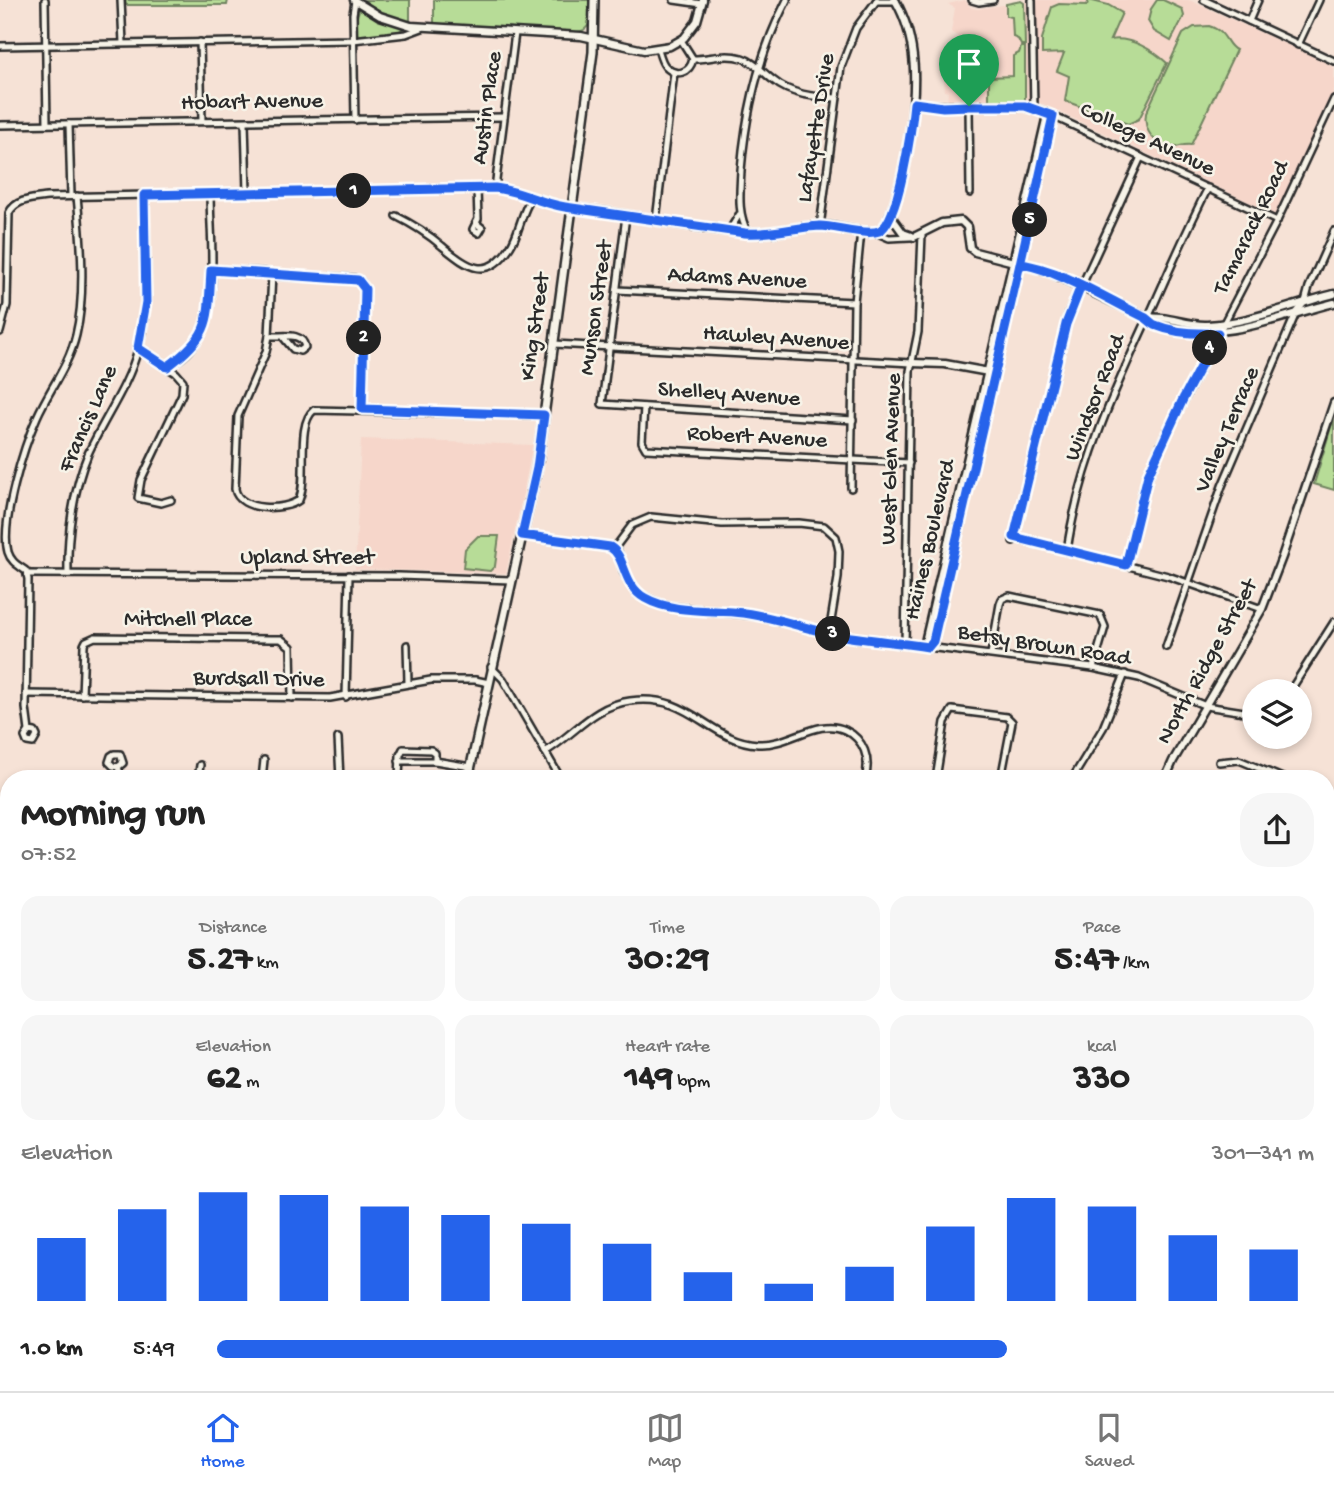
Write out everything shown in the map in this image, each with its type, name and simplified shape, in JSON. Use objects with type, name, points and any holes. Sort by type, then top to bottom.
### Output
[{"type":"main road","name":"King Street","points":[[470,770],[537,468],[594,38],[594,0]]},
{"type":"street","points":[[45,0],[47,124]]},
{"type":"street","points":[[121,0],[123,43]]},
{"type":"street","points":[[355,120],[355,1],[388,20],[423,28],[594,38],[634,48],[658,49],[681,40],[694,27],[702,2],[674,0]]},
{"type":"street","points":[[729,231],[739,215],[744,131],[760,68],[775,24],[787,0]]},
{"type":"street","points":[[875,232],[884,228],[890,215],[904,169],[914,103],[913,51],[907,26],[896,0]]},
{"type":"street","name":"Lafayette Drive","points":[[822,226],[836,98],[845,53],[851,37],[876,1],[896,0]]},
{"type":"street","points":[[972,0],[993,0]]},
{"type":"street","points":[[1032,0],[1034,108]]},
{"type":"street","points":[[1204,0],[1334,61]]},
{"type":"street","points":[[1249,21],[1258,0]]},
{"type":"street","points":[[1298,45],[1319,0]]},
{"type":"street","points":[[0,46],[353,40],[406,34],[423,28]]},
{"type":"street","name":"Austin Place","points":[[495,188],[515,33]]},
{"type":"street","points":[[681,40],[693,59]]},
{"type":"street","points":[[200,42],[202,121]]},
{"type":"street","points":[[658,49],[664,65],[674,73],[687,71],[693,59]]},
{"type":"street","points":[[693,59],[730,56],[751,61],[774,81],[793,91],[836,98]]},
{"type":"street","points":[[656,220],[674,73]]},
{"type":"street","name":"Tamarack Road","points":[[1126,565],[1148,475],[1184,397],[1277,221],[1334,99]]},
{"type":"street","name":"College Avenue","points":[[914,103],[943,107],[1017,105],[1034,108],[1277,221]]},
{"type":"street","points":[[969,106],[970,193]]},
{"type":"street","name":"Haines Boulevard","points":[[928,647],[925,640],[991,372],[1050,114]]},
{"type":"street","name":"Hobart Avenue","points":[[0,125],[504,117]]},
{"type":"street","points":[[245,122],[247,193]]},
{"type":"street","points":[[29,731],[26,694],[27,574],[12,560],[7,549],[9,504],[35,420],[69,356],[76,336],[81,296],[69,124]]},
{"type":"street","points":[[1141,157],[1066,324],[1014,539],[1126,565],[1262,609]]},
{"type":"street","points":[[0,332],[7,305],[9,213],[14,205],[36,198],[144,195],[495,188],[514,191],[553,205],[748,233],[767,234],[822,226],[875,232],[890,238],[910,237],[942,223],[961,222],[967,227],[972,250],[1045,270],[1163,327],[1193,333],[1218,333],[1334,303]]},
{"type":"street","name":"Windsor Road","points":[[1068,551],[1083,478],[1098,433],[1147,318],[1208,188]]},
{"type":"street","points":[[477,189],[477,224]]},
{"type":"street","points":[[167,367],[189,351],[202,333],[209,311],[210,194]]},
{"type":"street","name":"Francis Lane","points":[[68,574],[69,543],[80,475],[93,444],[121,393],[138,348],[146,302],[144,195]]},
{"type":"street","points":[[396,216],[432,238],[461,262],[473,268],[484,267],[497,262],[506,253],[532,197]]},
{"type":"street","points":[[739,215],[748,233]]},
{"type":"street","points":[[890,215],[899,229],[910,237]]},
{"type":"street","name":"Munson Street","points":[[602,404],[626,216]]},
{"type":"street","points":[[851,488],[854,302],[861,231]]},
{"type":"street","name":"Valley Terrace","points":[[1166,647],[1239,442],[1296,313],[1305,302],[1308,287],[1334,232]]},
{"type":"street","name":"West Glen Avenue","points":[[905,644],[912,363],[918,332],[922,234]]},
{"type":"street","points":[[211,270],[354,278],[364,285],[362,409]]},
{"type":"street","points":[[272,274],[269,336],[264,358],[238,416],[235,489],[241,502],[277,507],[297,502],[303,489],[305,428],[308,415],[314,410],[544,415]]},
{"type":"street","name":"Adams Avenue","points":[[617,290],[854,302]]},
{"type":"street","points":[[1147,318],[1156,317],[1192,325],[1223,323],[1334,294]]},
{"type":"street","points":[[269,336],[284,338]]},
{"type":"street","name":"Hawley Avenue","points":[[554,344],[945,365],[991,372]]},
{"type":"street","points":[[138,348],[181,377],[183,389],[141,480],[138,498],[161,503],[171,500]]},
{"type":"street","name":"North Ridge Street","points":[[1170,770],[1262,609],[1334,403]]},
{"type":"street","name":"Shelley Avenue","points":[[602,404],[853,420]]},
{"type":"street","name":"Robert Avenue","points":[[644,407],[642,442],[646,449],[909,463]]},
{"type":"street","points":[[522,535],[614,549],[632,525],[651,517],[722,524],[799,523],[824,526],[836,537],[840,562],[829,633]]},
{"type":"street","name":"Betsy Brown Road","points":[[614,549],[631,585],[654,603],[774,618],[829,633],[1093,668],[1125,674],[1206,706],[1242,712]]},
{"type":"street","name":"Upland Street","points":[[27,574],[349,575],[512,580]]},
{"type":"street","points":[[346,697],[349,575]]},
{"type":"street","points":[[991,654],[1000,604],[1004,597],[1023,599],[1100,615],[1105,627],[1093,668]]},
{"type":"street","points":[[1298,679],[1334,622]]},
{"type":"street","name":"Mitchell Place","points":[[82,695],[84,645],[95,637],[244,638],[281,639],[291,647],[292,698]]},
{"type":"street","points":[[407,645],[408,683]]},
{"type":"street","points":[[491,667],[503,679],[556,770]]},
{"type":"street","points":[[1077,770],[1103,728],[1125,674]]},
{"type":"street","name":"Burdsall Drive","points":[[26,694],[346,697],[408,683],[446,679],[489,683]]},
{"type":"street","points":[[545,752],[589,716],[602,709],[626,701],[657,701],[680,706],[726,735],[749,743],[772,744],[828,725],[844,729],[862,745],[868,762],[867,770]]},
{"type":"street","points":[[937,770],[945,722],[952,710],[1007,717],[1012,724],[1003,770]]},
{"type":"street","points":[[338,738],[340,770]]},
{"type":"street","points":[[399,770],[401,752],[410,749],[431,750],[436,756],[435,761]]},
{"type":"street","points":[[263,770],[264,760]]},
{"type":"street","points":[[1219,762],[1239,760],[1263,770]]},
{"type":"street","points":[[399,761],[435,761],[471,767]]},
{"type":"street","points":[[199,770],[200,765]]},
{"type":"shaded area","points":[[965,0],[971,8],[977,9],[1035,0],[1189,0],[1325,62],[1334,68],[1334,90],[1276,215],[1043,104],[1007,100],[947,102],[948,92],[945,91],[944,78],[958,77],[960,65],[958,37],[951,32],[955,8],[948,4]]},
{"type":"shaded area","points":[[361,439],[533,445],[506,573],[355,569]]},
{"type":"green space","points":[[125,0],[228,0],[227,5],[126,5]]},
{"type":"green space","points":[[360,0],[410,0],[410,23],[398,32],[358,36],[356,19],[363,2]]},
{"type":"green space","points":[[434,0],[591,0],[591,15],[586,28],[577,32],[434,25]]},
{"type":"green space","points":[[1089,0],[1108,5],[1122,13],[1110,40],[1125,40],[1141,45],[1167,63],[1139,119],[1128,124],[1065,101],[1069,76],[1057,71],[1064,53],[1042,54],[1042,39],[1052,7],[1059,4],[1087,5]]},
{"type":"green space","points":[[1157,0],[1182,9],[1184,16],[1171,41],[1154,31],[1148,21]]},
{"type":"green space","points":[[1021,1],[1024,3],[1025,45],[1021,45],[1018,39],[1013,37],[1012,17],[1006,16],[1006,4]]},
{"type":"green space","points":[[1209,26],[1220,32],[1236,50],[1191,145],[1168,147],[1152,137],[1146,126],[1146,113],[1183,34],[1194,27]]},
{"type":"green space","points":[[1021,47],[1025,47],[1025,102],[989,101],[989,77],[1013,76],[1013,56],[1019,53]]},
{"type":"green space","points":[[1334,417],[1334,490],[1314,484]]},
{"type":"green space","points":[[478,536],[499,536],[495,566],[490,571],[463,568],[465,549]]},
{"type":"route","points":[[969,106],[943,107],[914,103],[904,169],[892,210],[884,228],[875,232],[822,226],[767,234],[745,233],[565,207],[495,188],[144,195],[146,302],[138,348],[167,367],[189,351],[202,333],[209,311],[211,270],[354,278],[361,282],[365,289],[362,409],[544,415],[537,468],[522,535],[610,547],[618,552],[624,573],[639,594],[664,606],[742,613],[774,618],[841,636],[928,647],[933,641],[1020,264],[1057,275],[1081,286],[1094,292],[1147,318],[1151,323],[1193,333],[1218,333],[1184,397],[1148,475],[1126,565],[1014,537],[1066,324],[1081,286],[1057,275],[1045,270],[1020,264],[1053,116],[1025,106],[969,106]]}]
